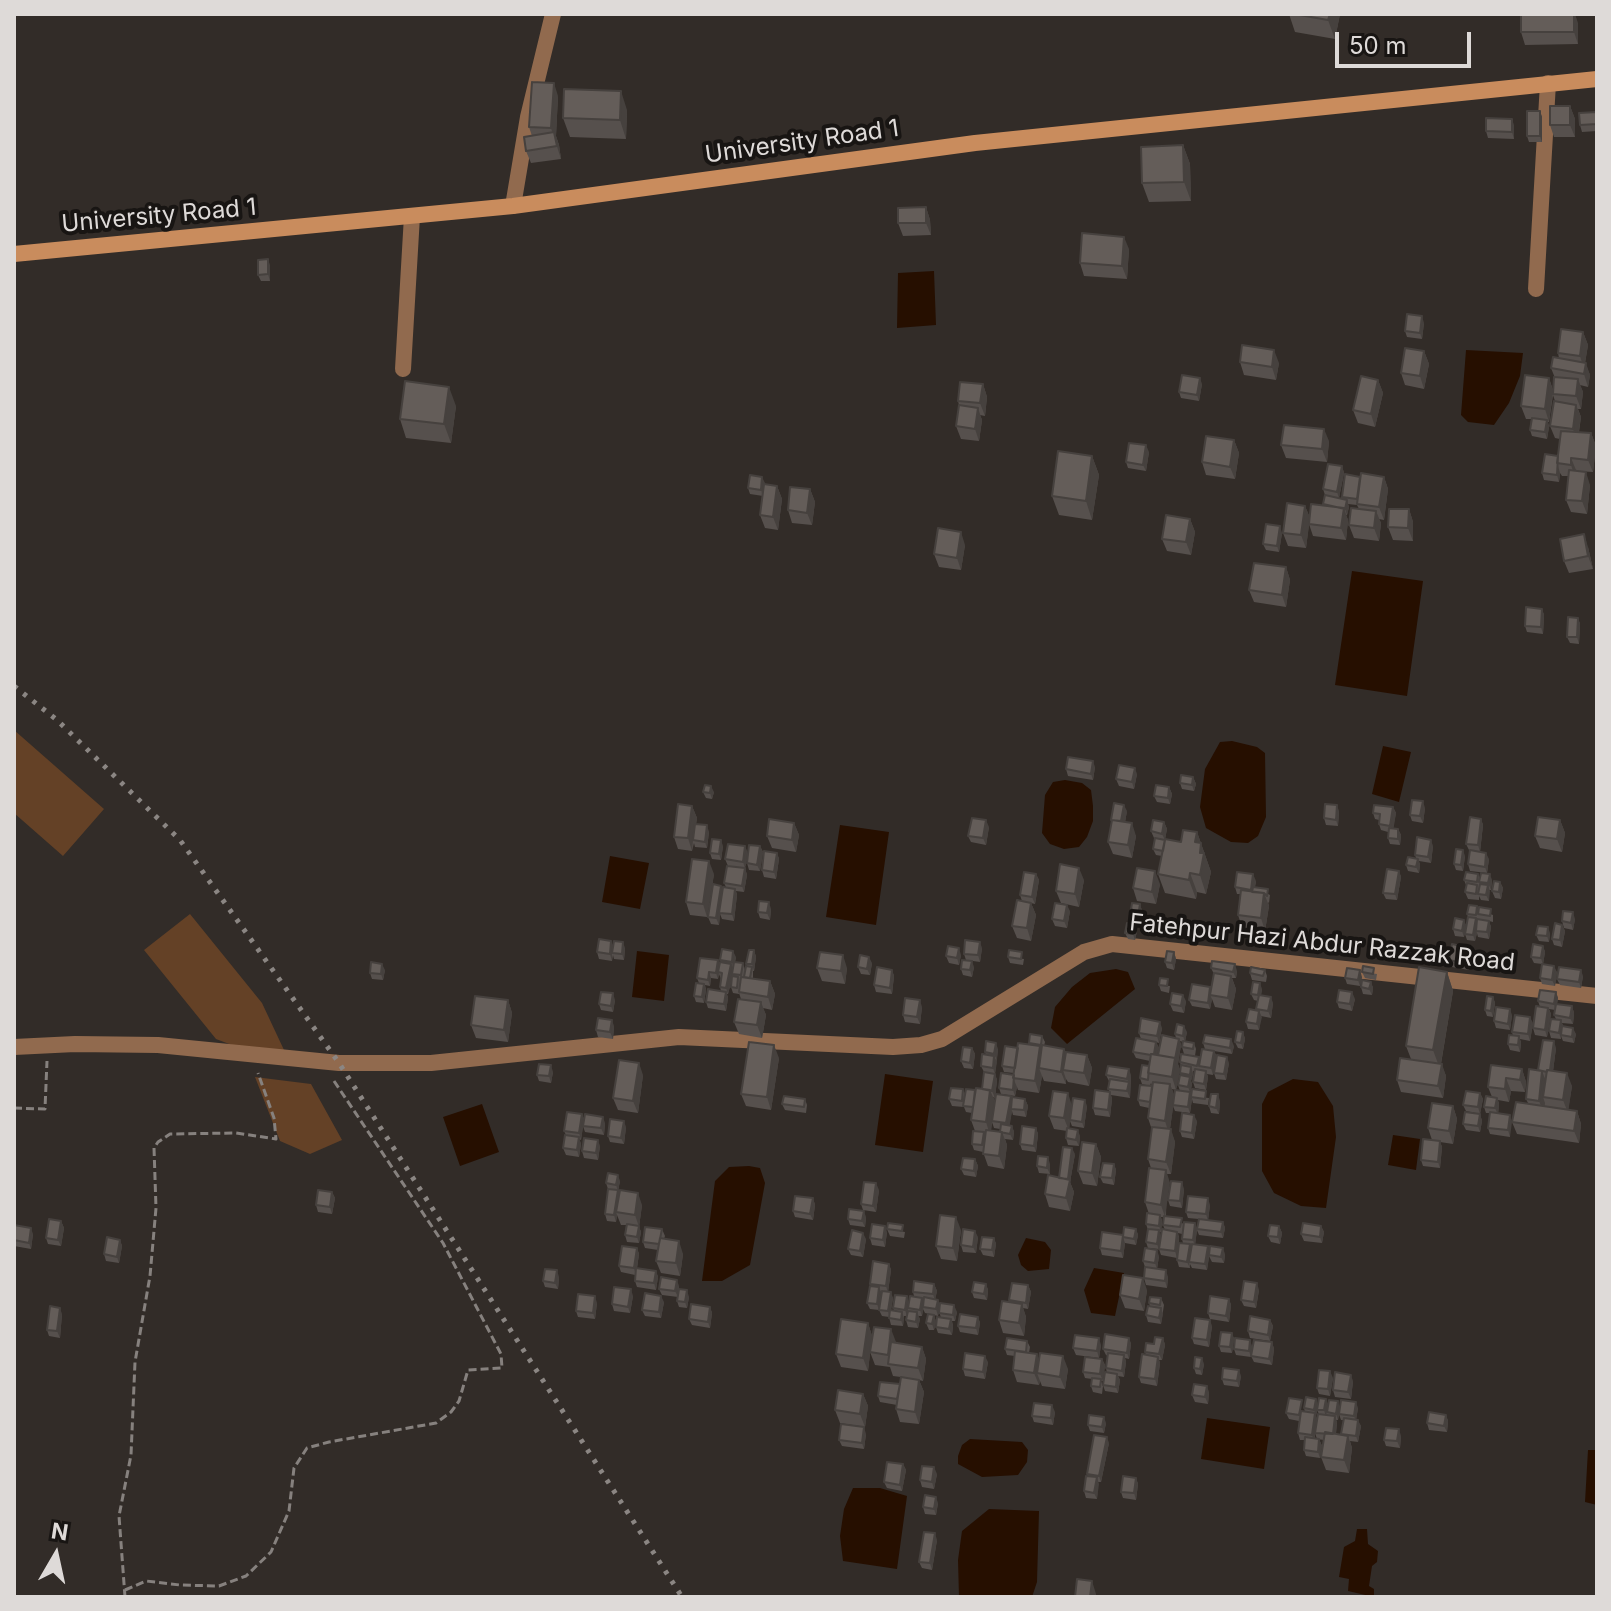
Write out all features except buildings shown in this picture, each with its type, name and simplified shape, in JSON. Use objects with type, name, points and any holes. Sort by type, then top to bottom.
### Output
[{"type":"main road","name":"University Road 1","points":[[14,254],[513,206],[975,143],[1597,79]]},
{"type":"street","points":[[513,206],[528,117],[553,14]]},
{"type":"street","points":[[1536,289],[1548,83]]},
{"type":"street","points":[[403,369],[412,216]]},
{"type":"street","name":"Fatehpur Hazi Abdur Razzak Road","points":[[14,1047],[158,1045],[320,1061],[431,1063],[679,1037],[893,1047],[921,1045],[942,1039],[1084,952],[1112,944],[1597,996]]},
{"type":"path","points":[[14,1108],[45,1109],[48,1058],[44,1045]]},
{"type":"path","points":[[125,1597],[119,1516],[131,1455],[135,1362],[150,1276],[156,1208],[154,1148],[170,1134],[236,1133],[276,1139],[271,1108],[253,1054]]},
{"type":"path","points":[[125,1590],[146,1581],[219,1586],[246,1576],[271,1552],[289,1511],[294,1468],[307,1448],[436,1423],[451,1412],[459,1401],[468,1370],[502,1368],[501,1354],[443,1243],[320,1061]]},
{"type":"shaded area","points":[[934,271],[936,325],[897,328],[898,273]]},
{"type":"shaded area","points":[[1466,350],[1523,353],[1520,376],[1509,403],[1494,425],[1468,422],[1461,415]]},
{"type":"shaded area","points":[[1352,571],[1423,581],[1407,696],[1335,685]]},
{"type":"shaded area","points":[[14,730],[104,809],[63,856],[14,813]]},
{"type":"shaded area","points":[[1232,741],[1257,747],[1265,753],[1266,817],[1258,836],[1248,843],[1231,842],[1206,828],[1200,807],[1205,769],[1220,742]]},
{"type":"shaded area","points":[[1383,746],[1411,752],[1399,802],[1372,794]]},
{"type":"shaded area","points":[[1065,780],[1082,783],[1091,790],[1093,821],[1079,847],[1064,849],[1050,844],[1042,833],[1045,795],[1053,782]]},
{"type":"shaded area","points":[[840,825],[889,832],[876,925],[826,917]]},
{"type":"shaded area","points":[[610,856],[649,863],[640,909],[602,902]]},
{"type":"shaded area","points":[[190,914],[262,1003],[284,1050],[245,1050],[216,1039],[144,950]]},
{"type":"shaded area","points":[[637,951],[669,955],[664,1001],[632,997]]},
{"type":"shaded area","points":[[1116,969],[1128,972],[1135,989],[1067,1044],[1051,1028],[1055,1007],[1072,987],[1090,973]]},
{"type":"shaded area","points":[[885,1074],[933,1081],[923,1152],[875,1145]]},
{"type":"shaded area","points":[[255,1077],[311,1084],[342,1140],[310,1154],[280,1141]]},
{"type":"shaded area","points":[[1293,1079],[1318,1082],[1333,1106],[1336,1137],[1326,1208],[1301,1206],[1274,1193],[1262,1171],[1262,1104],[1268,1092]]},
{"type":"shaded area","points":[[482,1104],[499,1152],[460,1166],[443,1117]]},
{"type":"shaded area","points":[[1393,1135],[1420,1139],[1416,1170],[1388,1165]]},
{"type":"shaded area","points":[[729,1167],[760,1168],[765,1183],[750,1265],[722,1281],[702,1281],[715,1181]]},
{"type":"shaded area","points":[[1026,1238],[1045,1242],[1051,1250],[1049,1269],[1028,1271],[1021,1265],[1018,1255]]},
{"type":"shaded area","points":[[1094,1268],[1124,1273],[1115,1316],[1091,1313],[1084,1290]]},
{"type":"shaded area","points":[[1207,1418],[1270,1427],[1264,1469],[1201,1459]]},
{"type":"shaded area","points":[[970,1439],[1022,1442],[1028,1450],[1027,1462],[1018,1475],[982,1477],[958,1464],[962,1445]]},
{"type":"shaded area","points":[[1588,1450],[1597,1450],[1597,1505],[1585,1502]]},
{"type":"shaded area","points":[[853,1488],[880,1488],[907,1496],[897,1569],[843,1561],[840,1536],[844,1509]]},
{"type":"shaded area","points":[[989,1509],[1039,1511],[1037,1582],[1032,1597],[959,1597],[958,1560],[962,1531]]},
{"type":"shaded area","points":[[1357,1529],[1367,1529],[1368,1544],[1378,1551],[1369,1586],[1374,1589],[1374,1597],[1348,1591],[1349,1579],[1339,1577],[1344,1547],[1355,1541]]},
{"type":"railway","points":[[14,686],[57,720],[180,840],[339,1063],[682,1597]]}]
